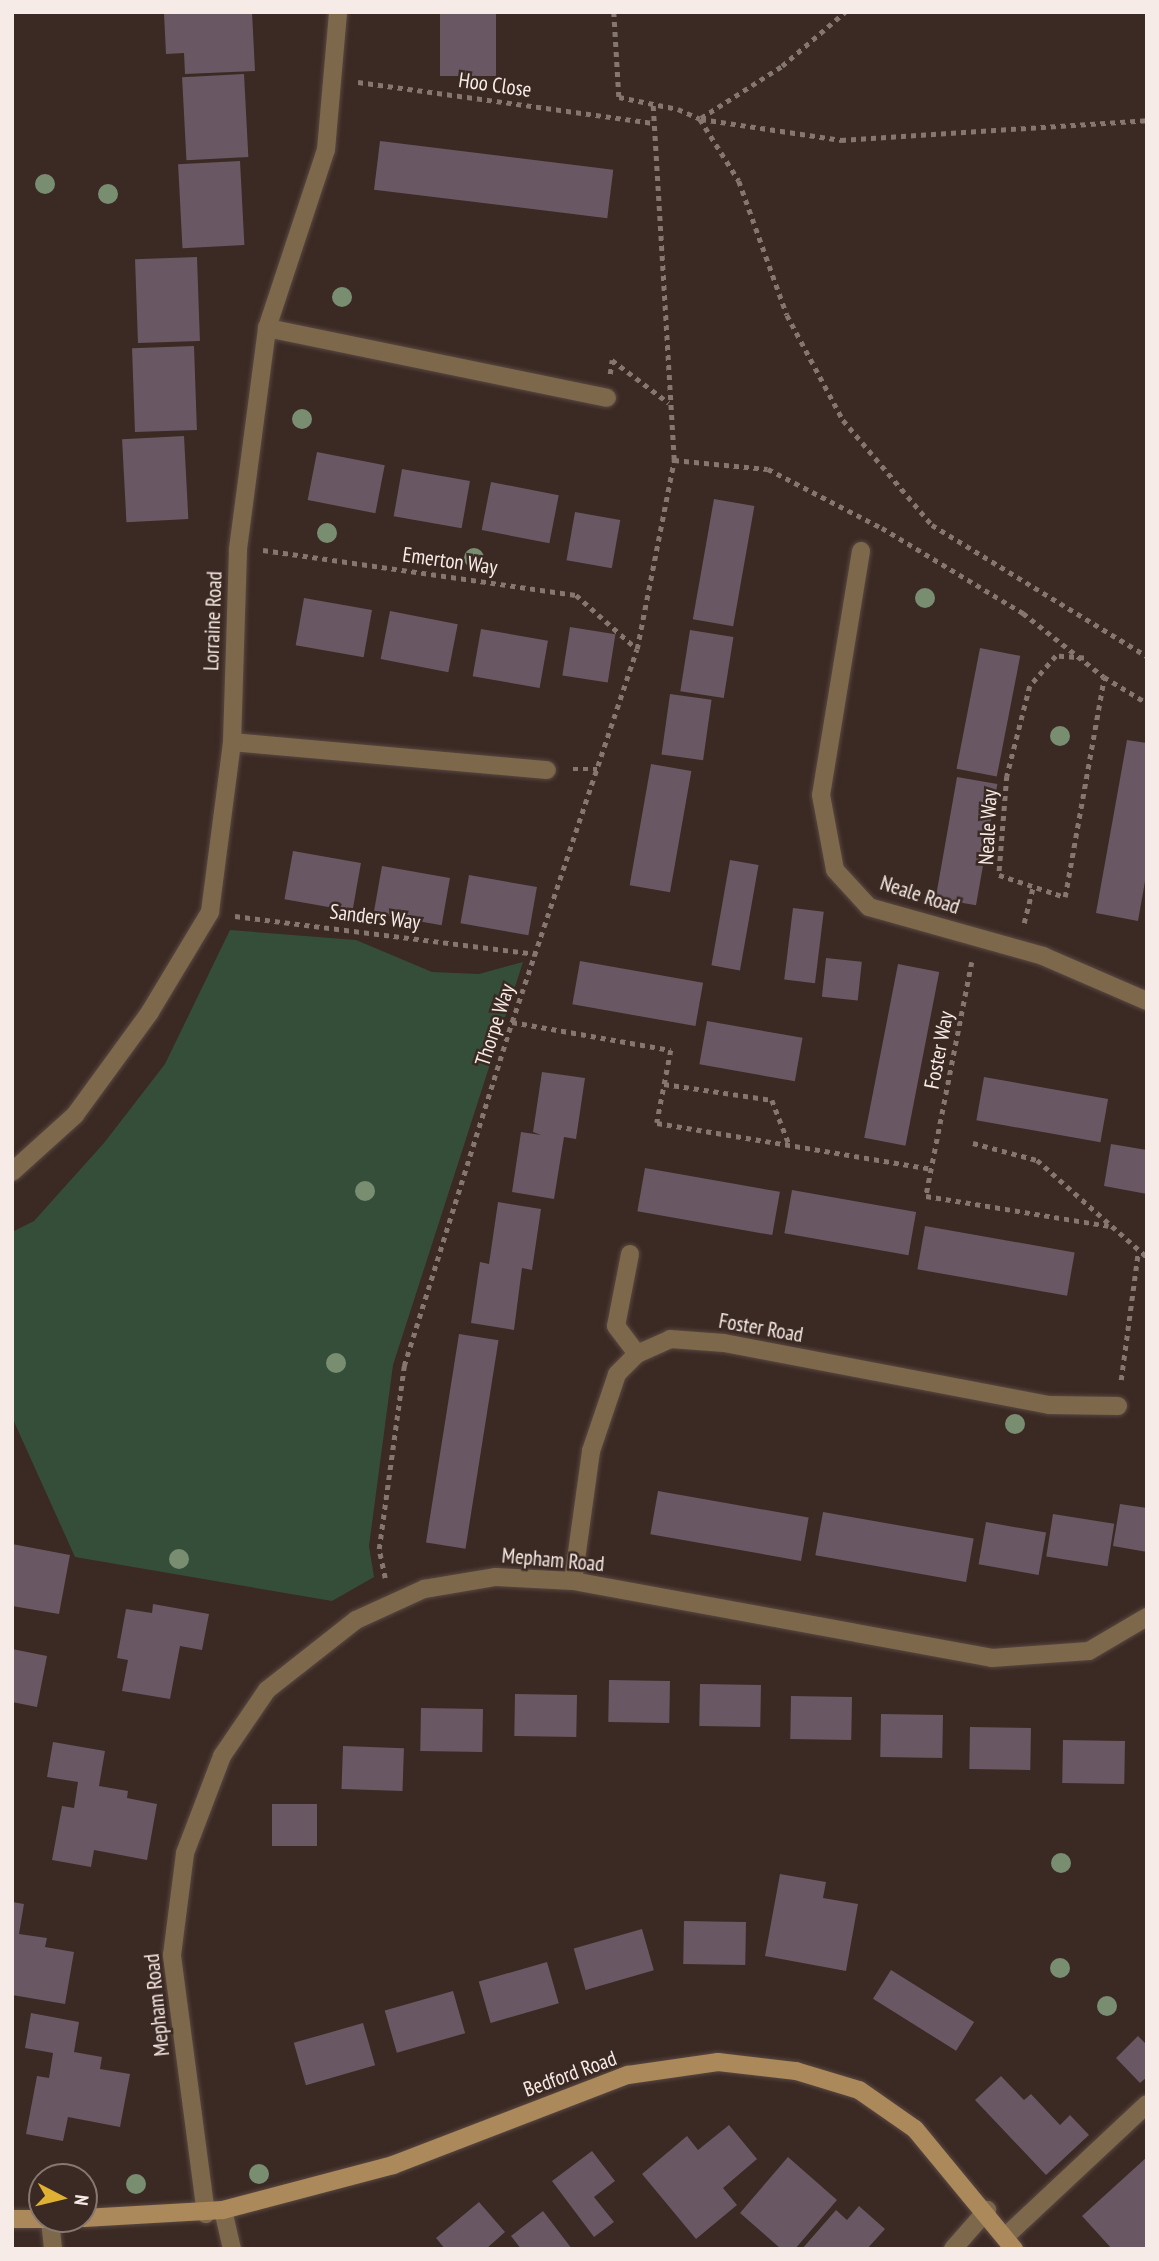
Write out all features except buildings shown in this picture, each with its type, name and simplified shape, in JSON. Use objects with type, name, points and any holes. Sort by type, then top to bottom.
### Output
[{"type":"street","name":"Lorraine Road","points":[[12,1172],[75,1115],[150,1012],[210,912],[232,741],[238,546],[267,328],[326,150],[338,12]]},
{"type":"street","points":[[267,328],[607,398]]},
{"type":"street","name":"Neale Road","points":[[861,551],[821,795],[835,870],[869,906],[1017,948],[1147,1001]]},
{"type":"street","points":[[232,741],[547,770]]},
{"type":"street","points":[[630,1254],[616,1326],[637,1354]]},
{"type":"street","name":"Foster Road","points":[[573,1581],[591,1451],[617,1374],[637,1354],[670,1339],[724,1343],[1049,1405],[1118,1406]]},
{"type":"street","name":"Mepham Road","points":[[232,2249],[214,2212],[172,1955],[185,1853],[222,1756],[267,1690],[356,1620],[424,1589],[495,1577],[573,1581],[992,1658],[1089,1651],[1147,1617]]},
{"type":"street","name":"Bedford Road","points":[[98,2217],[214,2212],[393,2165],[628,2076],[718,2062],[796,2071],[859,2090],[915,2129],[986,2210],[1010,2243]]},
{"type":"street","points":[[1010,2243],[1147,2104]]},
{"type":"street","points":[[953,2249],[986,2210]]},
{"type":"path","points":[[614,12],[619,97],[678,109],[700,119],[841,140],[1147,120]]},
{"type":"path","points":[[700,119],[782,66],[845,12]]},
{"type":"path","name":"Hoo Close","points":[[332,78],[653,123]]},
{"type":"path","name":"Thorpe Way","points":[[390,1605],[379,1549],[404,1366],[512,1021],[537,954],[637,649],[674,460],[653,106]]},
{"type":"path","points":[[700,119],[739,181],[787,315],[843,421],[932,524],[1147,656]]},
{"type":"path","points":[[674,460],[768,469],[881,528],[1024,614],[1084,658],[1104,677],[1147,703]]},
{"type":"path","name":"Emerton Way","points":[[238,546],[576,595],[637,649]]},
{"type":"path","name":"Neale Way","points":[[1084,658],[1056,656],[1030,686],[1007,776],[999,875],[1065,897],[1104,677]]},
{"type":"path","points":[[1017,948],[1033,886]]},
{"type":"path","name":"Sanders Way","points":[[210,912],[537,954]]},
{"type":"path","name":"Foster Way","points":[[977,937],[926,1196],[1109,1226]]},
{"type":"path","points":[[512,1021],[671,1050],[657,1123]]},
{"type":"path","points":[[657,1123],[665,1082],[772,1100],[789,1144]]},
{"type":"path","points":[[657,1123],[932,1169]]},
{"type":"path","points":[[973,1143],[1037,1160],[1138,1252],[1147,1257]]},
{"type":"path","points":[[1118,1406],[1138,1252]]},
{"type":"green space","points":[[230,930],[356,940],[432,972],[479,974],[523,962],[393,1365],[369,1546],[374,1577],[332,1601],[75,1557],[12,1417],[12,1232],[34,1221],[104,1143],[165,1064]]}]
